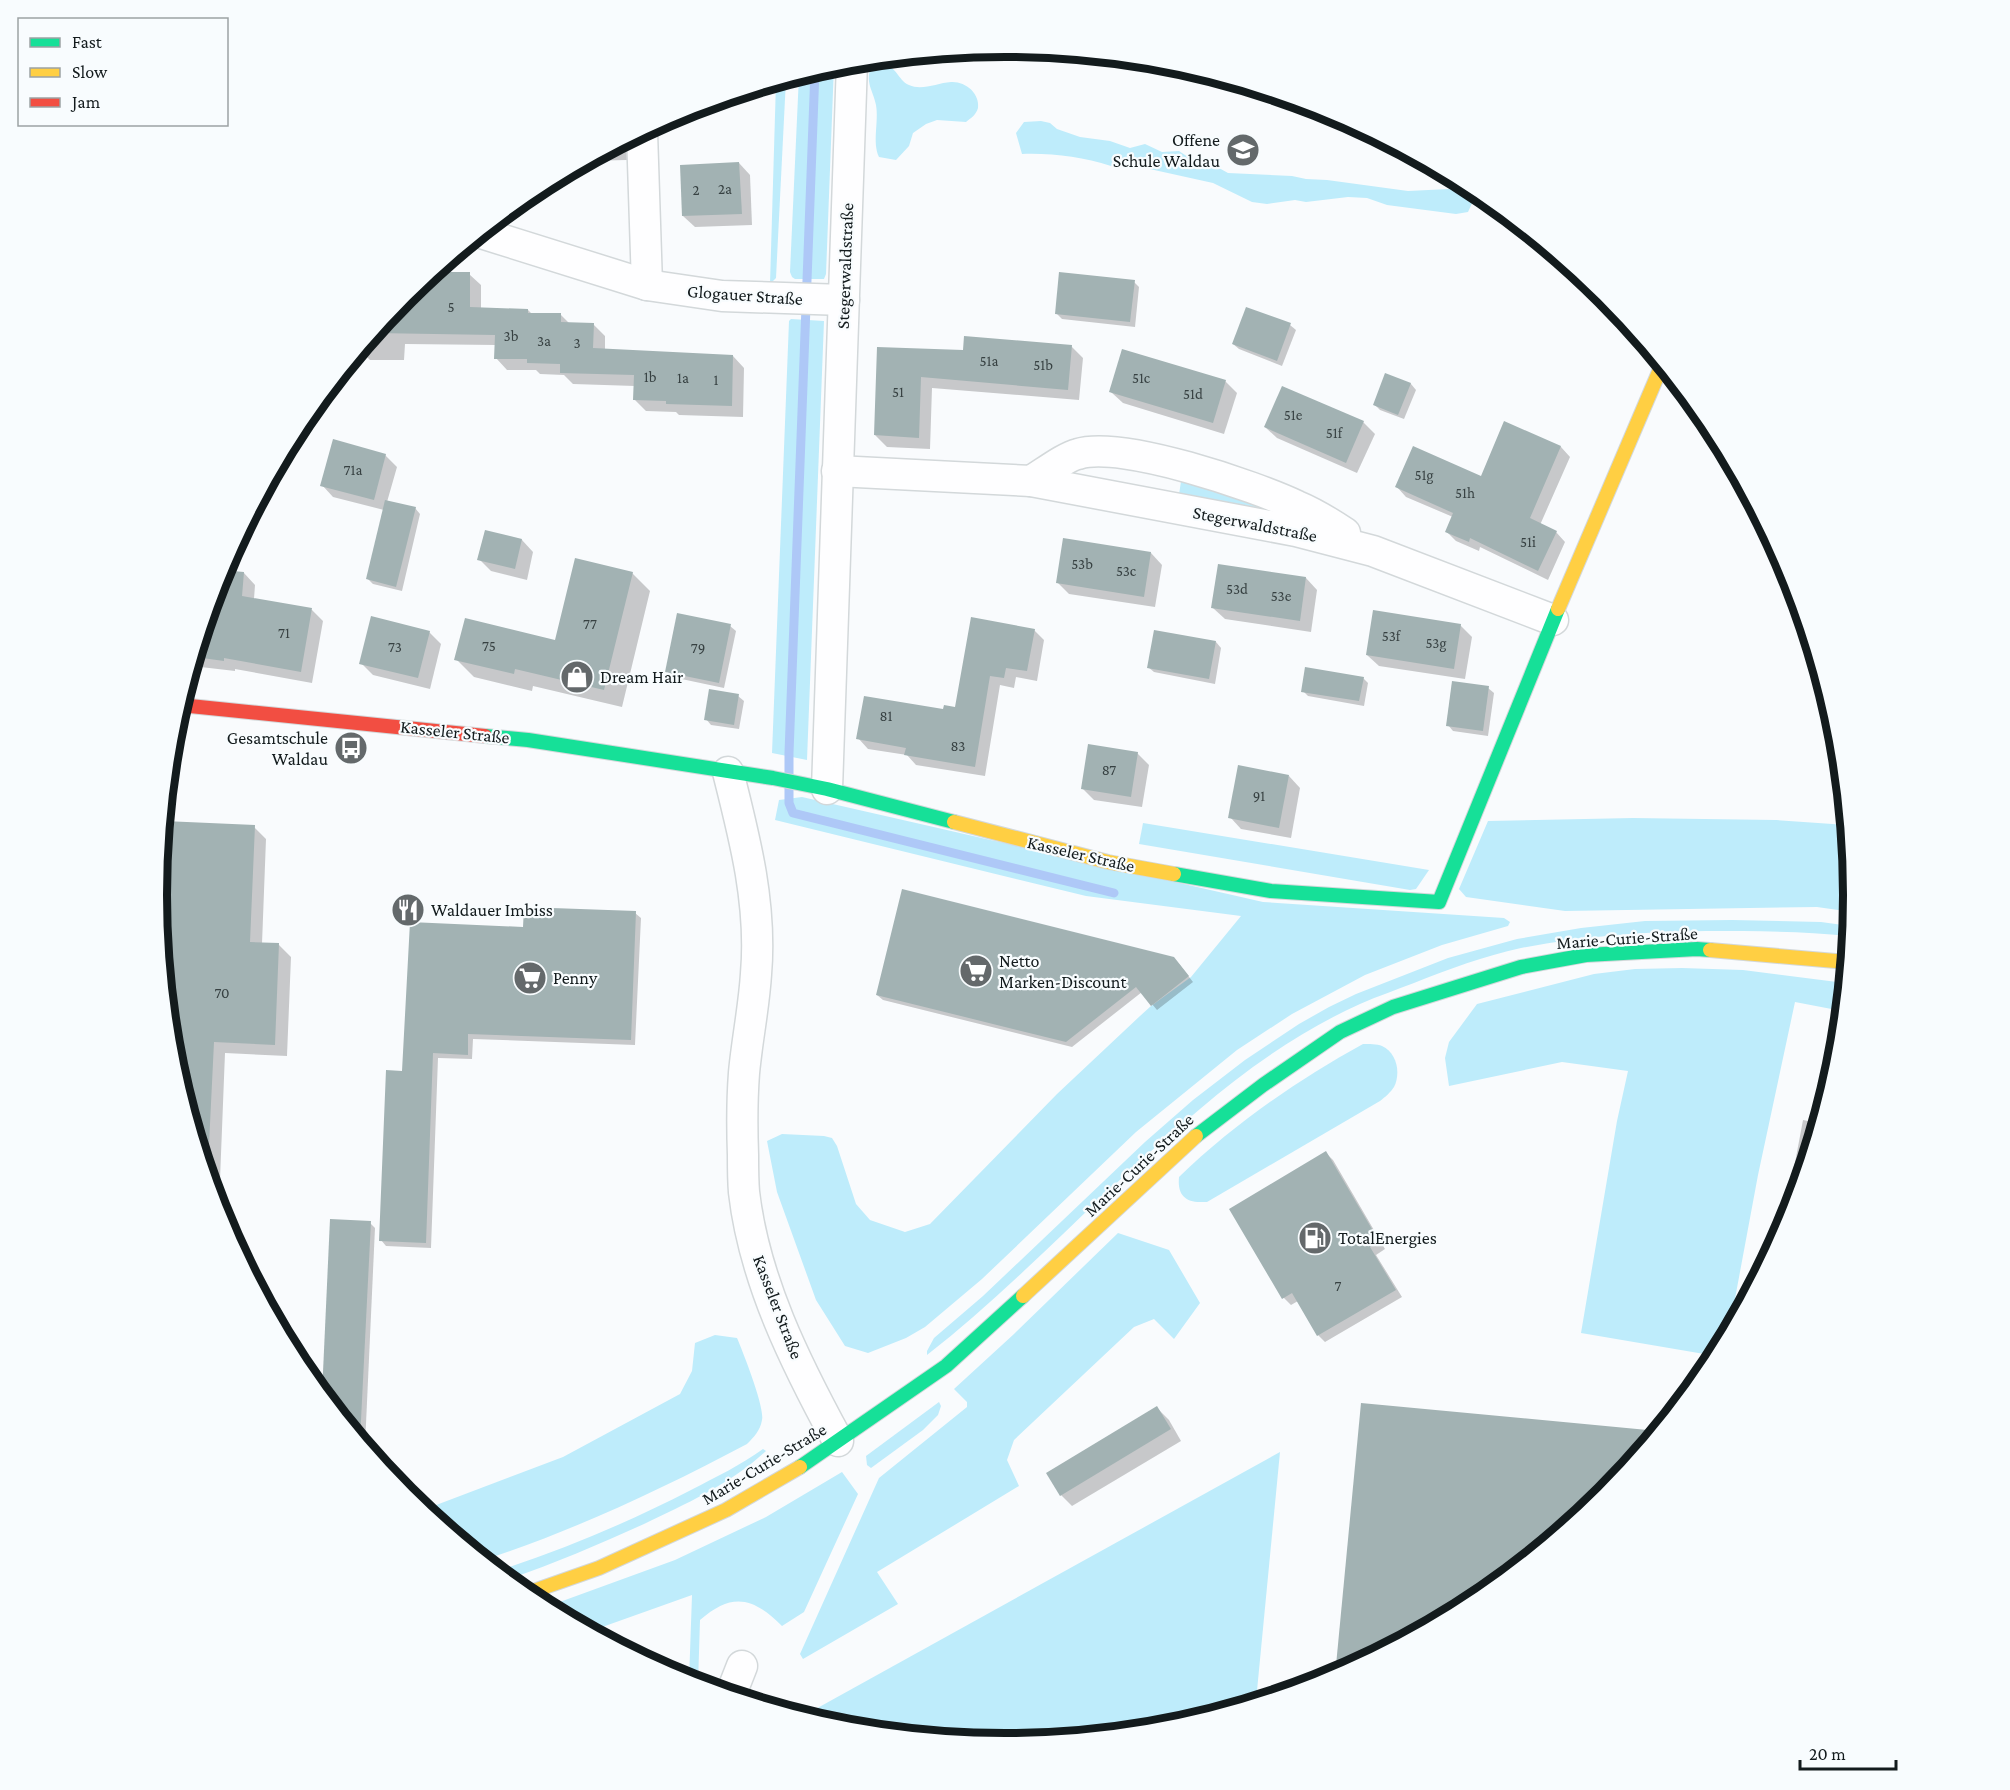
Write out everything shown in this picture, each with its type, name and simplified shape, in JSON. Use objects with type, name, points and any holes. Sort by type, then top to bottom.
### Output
[{"type":"street","name":"Stegerwaldstraße","points":[[814,786],[837,471],[820,300],[851,72]]},
{"type":"street","points":[[642,139],[647,285]]},
{"type":"street","name":"Glogauer Straße","points":[[488,235],[647,285],[722,296],[820,300]]},
{"type":"street","points":[[1553,620],[1659,372]]},
{"type":"street","name":"Stegerwaldstraße","points":[[1031,481],[1077,454],[1101,450],[1123,453],[1181,466],[1260,490],[1298,506],[1373,551]]},
{"type":"street","name":"Stegerwaldstraße","points":[[837,471],[1031,481],[1296,531],[1373,551],[1553,620]]},
{"type":"street","name":"Kasseler Straße","points":[[189,706],[528,740],[773,778],[814,786],[1108,862],[1271,891],[1439,902],[1553,620]]},
{"type":"street","name":"Kasseler Straße","points":[[728,772],[748,852],[757,908],[757,973],[744,1073],[742,1122],[744,1191],[759,1265],[778,1318],[838,1442]]},
{"type":"street","name":"Marie-Curie-Straße","points":[[536,1590],[599,1568],[726,1510],[804,1465],[838,1442],[946,1366],[1202,1130],[1340,1032],[1393,1007],[1521,967],[1586,955],[1697,949],[1840,961]]},
{"type":"street","points":[[733,1688],[742,1666]]},
{"type":"shaded area","points":[[886,66],[894,70],[905,83],[914,87],[956,82],[966,86],[974,93],[977,97],[978,108],[966,122],[937,120],[926,124],[913,133],[909,146],[896,160],[879,157],[876,145],[876,105],[870,86],[871,68]]},
{"type":"shaded area","points":[[834,75],[826,274],[824,279],[795,279],[790,272],[799,83]]},
{"type":"shaded area","points":[[786,87],[776,278],[770,284],[776,90]]},
{"type":"shaded area","points":[[1024,122],[1050,123],[1057,129],[1080,137],[1110,141],[1130,148],[1145,144],[1162,152],[1179,151],[1191,159],[1210,163],[1228,173],[1292,176],[1408,191],[1449,189],[1458,190],[1474,200],[1468,212],[1456,214],[1387,205],[1367,198],[1348,197],[1306,202],[1295,200],[1267,204],[1252,202],[1213,183],[1118,162],[1111,166],[1067,156],[1022,154],[1016,133]]},
{"type":"shaded area","points":[[791,319],[824,321],[807,760],[772,753],[789,321]]},
{"type":"shaded area","points":[[1182,475],[1298,517],[1178,501]]},
{"type":"shaded area","points":[[802,797],[1263,902],[1504,918],[1510,922],[1508,926],[1442,945],[1365,975],[1292,1014],[1237,1050],[1136,1132],[982,1279],[925,1327],[906,1338],[868,1353],[845,1346],[816,1300],[777,1192],[767,1141],[782,1134],[832,1138],[837,1146],[856,1204],[870,1220],[905,1232],[930,1224],[1057,1094],[1151,1006],[1191,977],[1241,916],[1086,896],[775,820],[779,800]]},
{"type":"shaded area","points":[[1633,818],[1776,820],[1840,824],[1842,911],[1817,907],[1565,911],[1466,897],[1459,889],[1488,821]]},
{"type":"shaded area","points":[[1143,823],[1429,870],[1416,889],[1410,890],[1139,844]]},
{"type":"shaded area","points":[[1645,921],[1821,922],[1842,925],[1842,935],[1724,931],[1613,935],[1567,940],[1507,951],[1467,963],[1338,1014],[1256,1065],[1218,1094],[1165,1139],[963,1326],[927,1355],[934,1338],[983,1296],[1145,1142],[1193,1100],[1245,1060],[1299,1024],[1356,994],[1448,958],[1517,939],[1581,928]]},
{"type":"shaded area","points":[[1635,969],[1743,970],[1838,982],[1835,1010],[1795,1002],[1758,1175],[1733,1311],[1706,1354],[1581,1333],[1617,1121],[1628,1071],[1562,1062],[1449,1086],[1445,1058],[1449,1042],[1477,1004],[1594,974]]},
{"type":"shaded area","points":[[1363,1044],[1382,1046],[1394,1058],[1397,1070],[1396,1082],[1384,1098],[1207,1202],[1185,1198],[1180,1190],[1179,1177],[1200,1158],[1266,1104]]},
{"type":"shaded area","points":[[1118,1233],[1169,1250],[1200,1303],[1174,1339],[1154,1319],[1134,1327],[1014,1440],[1007,1460],[1019,1486],[877,1572],[898,1604],[803,1659],[800,1654],[879,1478],[967,1407],[967,1402],[954,1389]]},
{"type":"shaded area","points":[[715,1335],[737,1338],[757,1392],[762,1414],[758,1431],[747,1444],[618,1508],[552,1536],[492,1557],[432,1507],[563,1457],[680,1394],[692,1371],[695,1343]]},
{"type":"shaded area","points":[[939,1402],[941,1406],[938,1415],[923,1430],[871,1468],[867,1465],[866,1456]]},
{"type":"shaded area","points":[[763,1449],[766,1451],[723,1483],[644,1524],[517,1576],[506,1568],[572,1544],[644,1513]]},
{"type":"shaded area","points":[[1280,1452],[1257,1694],[1168,1717],[1114,1726],[1060,1731],[1005,1733],[950,1731],[896,1726],[814,1710]]},
{"type":"shaded area","points":[[842,1472],[858,1494],[804,1612],[782,1626],[752,1604],[732,1602],[722,1605],[700,1620],[698,1674],[689,1671],[692,1595],[599,1628],[557,1603],[675,1560],[766,1517]]},
{"type":"building","points":[[739,162],[742,214],[682,216],[680,165]]},
{"type":"building","points":[[444,272],[470,272],[470,307],[528,309],[528,313],[561,313],[561,322],[594,323],[593,348],[733,355],[732,406],[666,404],[666,401],[633,400],[634,375],[560,373],[560,364],[527,363],[527,359],[494,359],[495,335],[383,333]]},
{"type":"building","points":[[1059,272],[1135,280],[1130,322],[1055,314]]},
{"type":"building","points":[[1246,307],[1291,323],[1277,361],[1232,344]]},
{"type":"building","points":[[964,336],[1072,345],[1068,390],[921,377],[919,438],[874,435],[877,347],[963,350]]},
{"type":"building","points":[[1122,349],[1226,380],[1213,423],[1109,392]]},
{"type":"building","points":[[1385,373],[1411,383],[1398,415],[1373,405]]},
{"type":"building","points":[[1282,386],[1364,421],[1346,463],[1264,427]]},
{"type":"building","points":[[1504,421],[1561,446],[1530,518],[1557,531],[1538,571],[1470,538],[1469,542],[1445,532],[1453,513],[1395,487],[1413,446],[1481,476]]},
{"type":"building","points":[[333,439],[386,454],[374,500],[320,486]]},
{"type":"building","points":[[385,500],[416,507],[396,587],[366,579]]},
{"type":"building","points":[[485,530],[522,539],[515,569],[477,560]]},
{"type":"building","points":[[1063,538],[1151,552],[1144,597],[1056,583]]},
{"type":"building","points":[[575,558],[633,572],[604,690],[515,669],[514,674],[454,660],[465,618],[555,640]]},
{"type":"building","points":[[1218,564],[1306,577],[1300,621],[1211,608]]},
{"type":"building","points":[[232,571],[244,572],[242,596],[312,608],[301,672],[224,658],[224,661],[202,658],[211,626]]},
{"type":"building","points":[[1373,610],[1461,624],[1454,669],[1366,655]]},
{"type":"building","points":[[677,613],[731,624],[719,683],[665,672]]},
{"type":"building","points":[[371,616],[430,631],[418,678],[359,664]]},
{"type":"building","points":[[971,617],[1035,629],[1027,671],[1006,668],[1004,678],[990,676],[975,767],[904,755],[906,748],[856,739],[864,696],[943,709],[944,705],[955,707]]},
{"type":"building","points":[[1154,630],[1216,641],[1209,679],[1147,668]]},
{"type":"building","points":[[1305,667],[1364,677],[1359,701],[1301,692]]},
{"type":"building","points":[[1452,681],[1489,686],[1483,731],[1446,726]]},
{"type":"building","points":[[709,689],[739,694],[734,725],[704,720]]},
{"type":"building","points":[[1088,744],[1138,752],[1131,797],[1081,789]]},
{"type":"building","points":[[1238,765],[1289,775],[1279,828],[1228,818]]},
{"type":"building","points":[[171,821],[255,825],[250,942],[279,943],[275,1045],[214,1042],[208,1155],[183,1058],[174,1004],[167,895]]},
{"type":"building","points":[[902,889],[1174,957],[1189,976],[1151,1006],[1136,987],[1066,1042],[876,995]]},
{"type":"building","points":[[524,907],[636,911],[631,1040],[468,1034],[468,1055],[433,1053],[426,1243],[379,1241],[386,1070],[402,1071],[410,922],[523,927]]},
{"type":"building","points":[[1326,1151],[1379,1241],[1370,1247],[1396,1290],[1317,1336],[1292,1293],[1282,1299],[1229,1209]]},
{"type":"building","points":[[330,1219],[371,1221],[360,1430],[323,1381]]},
{"type":"building","points":[[1361,1403],[1649,1430],[1598,1488],[1515,1560],[1471,1592],[1424,1621],[1376,1647],[1336,1665]]},
{"type":"building","points":[[1157,1406],[1171,1429],[1060,1496],[1046,1473]]},
{"type":"waterway","points":[[815,80],[789,803],[793,813],[1114,893]]},
{"type":"traffic: fast","points":[[1174,874],[1271,891],[1439,902],[1558,609]]},
{"type":"traffic: fast","points":[[485,736],[528,740],[773,778],[827,789],[954,822]]},
{"type":"traffic: fast","points":[[1196,1136],[1263,1085],[1340,1032],[1393,1007],[1521,967],[1586,955],[1710,950]]},
{"type":"traffic: fast","points":[[800,1467],[946,1366],[1023,1296]]},
{"type":"traffic: slow","points":[[1558,609],[1659,372]]},
{"type":"traffic: slow","points":[[954,822],[1108,862],[1174,874]]},
{"type":"traffic: slow","points":[[1710,950],[1840,961]]},
{"type":"traffic: slow","points":[[1023,1296],[1196,1136]]},
{"type":"traffic: slow","points":[[536,1590],[599,1568],[726,1510],[800,1467]]},
{"type":"traffic: jam","points":[[189,706],[485,736]]},
{"type":"place","name":"Offene Schule Waldau","points":[[1243,150]]},
{"type":"place","name":"Dream Hair","points":[[577,677]]},
{"type":"place","name":"Gesamtschule Waldau","points":[[351,748]]},
{"type":"place","name":"Waldauer Imbiss","points":[[408,910]]},
{"type":"place","name":"Netto Marken-Discount","points":[[976,971]]},
{"type":"place","name":"Penny","points":[[530,978]]},
{"type":"place","name":"TotalEnergies","points":[[1315,1238]]}]
